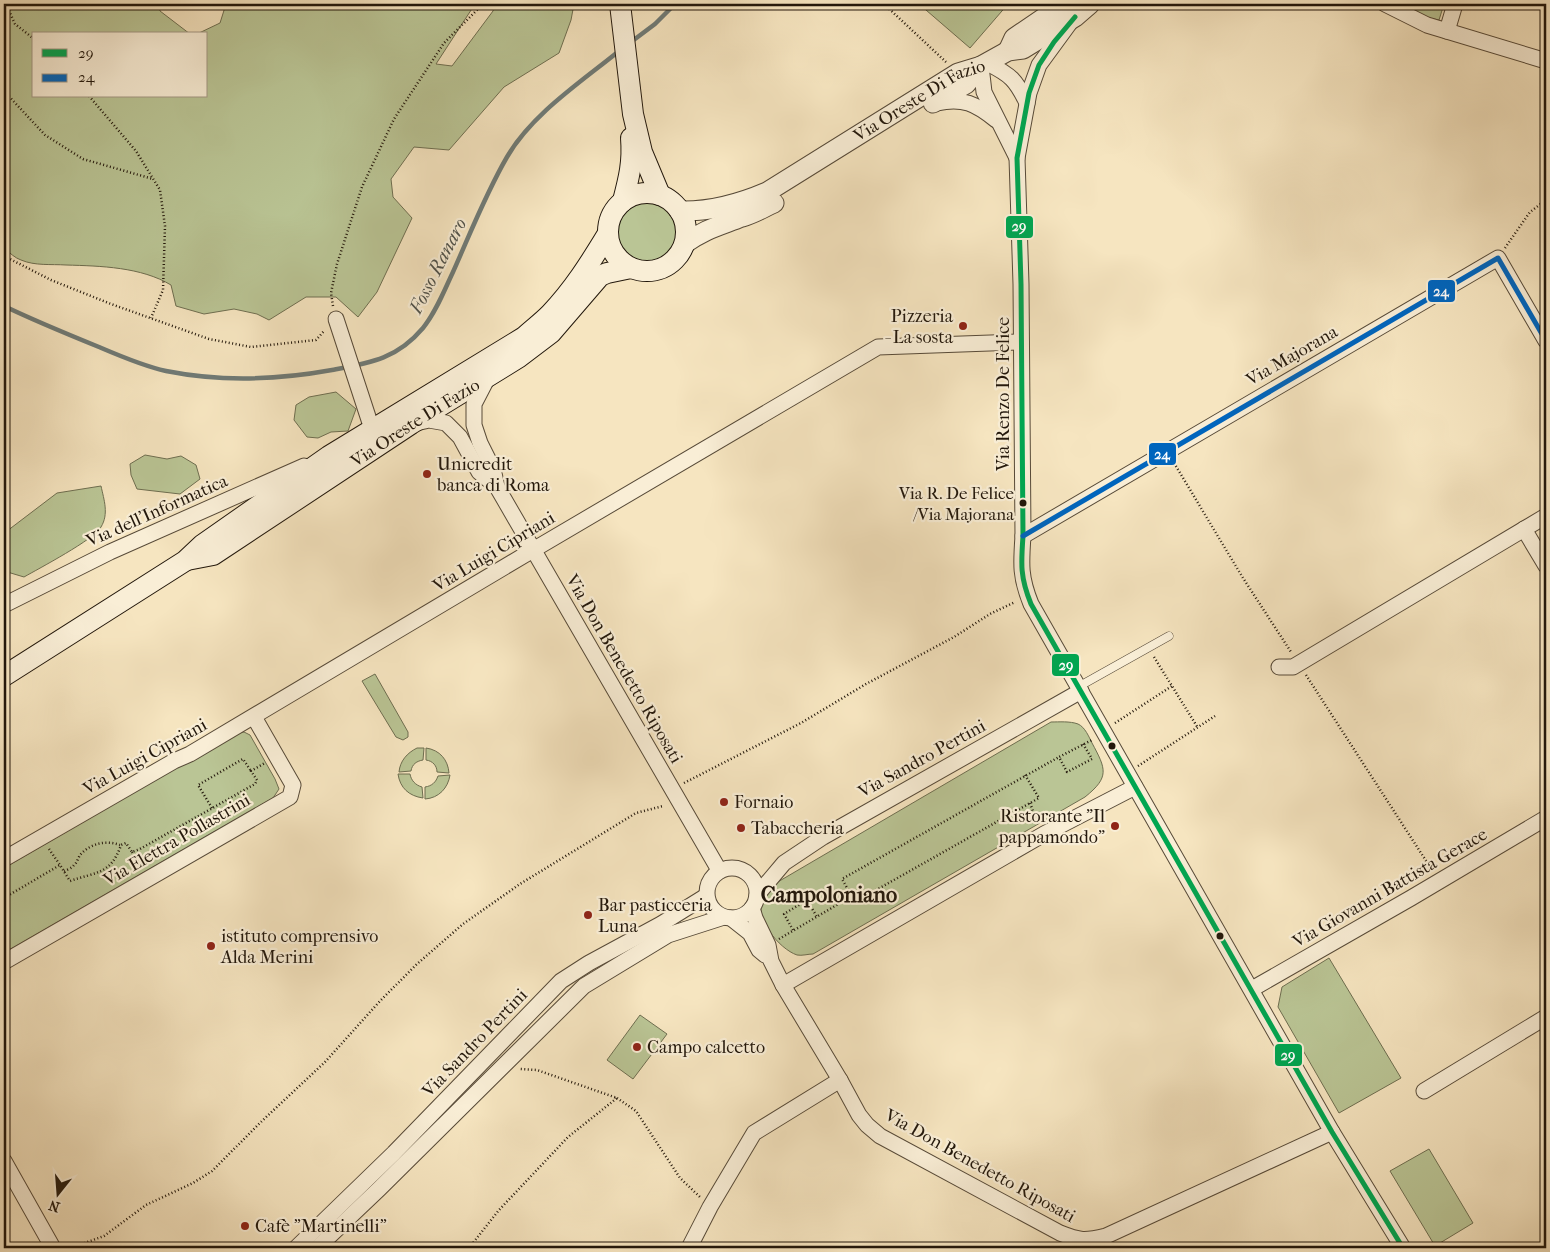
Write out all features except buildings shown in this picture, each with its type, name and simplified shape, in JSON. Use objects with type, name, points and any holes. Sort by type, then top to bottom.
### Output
[{"type":"main road","points":[[620,7],[633,114],[642,152],[660,195]]},
{"type":"main road","points":[[623,201],[637,194],[652,193],[669,200],[679,211],[686,226],[684,244],[678,256],[662,269],[641,271],[631,268],[614,255],[607,235],[611,216],[623,201],[631,171],[630,136],[633,114]]},
{"type":"main road","name":"Via Oreste Di Fazio","points":[[4,676],[185,561],[202,545],[329,456],[524,337],[550,314],[564,298],[580,278],[607,235]]},
{"type":"main road","name":"Via Oreste Di Fazio","points":[[185,561],[213,555],[411,424],[518,358],[551,333],[600,276],[631,268]]},
{"type":"street","points":[[984,65],[1008,51],[1014,38],[1069,10],[1090,4]]},
{"type":"street","points":[[1385,4],[1428,25],[1546,60]]},
{"type":"street","points":[[1447,31],[1455,4]]},
{"type":"street","points":[[1017,158],[1029,94],[1039,65],[1054,42],[1069,10]]},
{"type":"street","points":[[984,65],[1006,73],[1019,85],[1027,104]]},
{"type":"street","points":[[984,65],[984,92],[1017,158]]},
{"type":"street","name":"Via Oreste Di Fazio","points":[[679,211],[698,212],[710,210],[745,202],[767,192],[958,73],[984,65]]},
{"type":"street","name":"Via Oreste Di Fazio","points":[[684,244],[697,234],[714,226],[743,217],[774,203],[928,105],[966,84],[984,65]]},
{"type":"street","points":[[928,105],[950,100],[970,102],[998,122]]},
{"type":"street","name":"Via Renzo De Felice","points":[[1017,158],[1023,536],[1021,573],[1028,596],[1079,689],[1332,1132],[1402,1248]]},
{"type":"street","points":[[1498,258],[1546,341]]},
{"type":"street","name":"Via Majorana","points":[[1023,536],[1498,258]]},
{"type":"street","points":[[336,319],[372,429]]},
{"type":"street","name":"Via Luigi Cipriani","points":[[4,859],[254,717],[878,347],[1021,342]]},
{"type":"street","points":[[488,377],[474,404],[474,425],[480,443],[493,469],[497,486]]},
{"type":"street","points":[[411,424],[429,420],[446,423],[460,437],[480,472],[497,486]]},
{"type":"street","name":"Via dell'Informatica","points":[[4,605],[110,552],[329,456]]},
{"type":"street","name":"Via Don Benedetto Riposati","points":[[497,486],[719,870]]},
{"type":"street","points":[[1279,667],[1293,667],[1546,516]]},
{"type":"street","points":[[1524,529],[1546,566]]},
{"type":"street","name":"Via Sandro Pertini","points":[[748,873],[784,863],[823,837],[1079,689]]},
{"type":"street","name":"Via Elettra Pollastrini","points":[[4,962],[290,797],[293,785],[254,717]]},
{"type":"street","points":[[783,985],[1044,834],[1135,787]]},
{"type":"street","name":"Via Giovanni Battista Gerace","points":[[1252,990],[1546,818]]},
{"type":"street","name":"Via Sandro Pertini","points":[[755,902],[784,863]]},
{"type":"street","points":[[734,867],[748,873],[757,887],[755,902],[746,914],[728,918],[712,909],[706,896],[709,881],[719,870],[734,867]]},
{"type":"street","name":"Via Sandro Pertini","points":[[296,1248],[394,1153],[562,981],[589,963],[706,896]]},
{"type":"street","name":"Via Don Benedetto Riposati","points":[[755,902],[755,918],[768,945],[771,961],[783,985],[866,1125],[880,1136],[1076,1240],[1090,1240],[1113,1233],[1332,1132]]},
{"type":"street","name":"Via Don Benedetto Riposati","points":[[728,918],[750,933],[759,950],[771,961]]},
{"type":"street","name":"Via Sandro Pertini","points":[[317,1248],[379,1190],[584,986],[668,935],[728,918]]},
{"type":"street","points":[[1424,1091],[1546,1017]]},
{"type":"street","points":[[689,1248],[710,1207],[754,1133],[840,1080]]},
{"type":"street","points":[[4,1161],[53,1248]]},
{"type":"lane","points":[[1079,689],[1170,636]]},
{"type":"path","points":[[6,4],[15,24],[32,37]]},
{"type":"path","points":[[4,256],[51,280],[209,339],[251,347],[316,340],[336,319],[331,293],[337,264],[362,187],[394,119],[444,43],[479,8],[480,4]]},
{"type":"path","points":[[884,4],[958,73]]},
{"type":"path","points":[[4,91],[45,134],[83,159],[154,179]]},
{"type":"path","points":[[91,98],[136,151],[160,190],[165,226],[163,290],[151,318]]},
{"type":"path","points":[[1498,258],[1530,212],[1546,200]]},
{"type":"path","points":[[672,790],[801,723],[866,684],[954,637],[990,614],[1028,596]]},
{"type":"path","points":[[1149,647],[1198,728]]},
{"type":"path","points":[[1110,726],[1172,686]]},
{"type":"path","points":[[1127,773],[1215,716]]},
{"type":"path","points":[[1025,774],[1039,798],[855,902],[842,879],[1025,774],[1098,737]]},
{"type":"path","points":[[1059,757],[1067,772],[1075,768],[1092,759],[1084,744]]},
{"type":"path","points":[[132,852],[140,849],[255,784],[257,780],[243,759],[198,785],[212,808]]},
{"type":"path","points":[[251,771],[266,762]]},
{"type":"path","points":[[1030,803],[1038,823]]},
{"type":"path","points":[[71,1248],[104,1236],[146,1205],[192,1183],[212,1171],[325,1062],[392,988],[462,924],[520,884],[636,813],[663,806]]},
{"type":"path","points":[[64,872],[75,865],[82,854],[104,842],[121,845],[126,843],[145,872]]},
{"type":"path","points":[[46,843],[70,881],[101,871],[114,861],[121,845]]},
{"type":"path","points":[[4,898],[60,865]]},
{"type":"path","points":[[773,942],[852,896]]},
{"type":"path","points":[[793,930],[784,914],[808,900],[817,917]]},
{"type":"path","points":[[501,1067],[537,1070],[617,1098],[636,1112],[680,1178],[710,1207]]},
{"type":"path","points":[[469,1248],[499,1210],[568,1136],[617,1098]]},
{"type":"green space","points":[[4,4],[159,4],[160,11],[187,32],[32,32],[32,98],[208,98],[208,32],[201,32],[220,23],[226,4],[475,4],[436,64],[452,66],[493,11],[495,4],[574,4],[571,20],[559,53],[504,87],[449,150],[414,147],[391,179],[393,197],[412,218],[377,292],[358,317],[336,297],[306,297],[269,320],[257,314],[234,309],[204,314],[176,306],[171,285],[147,274],[107,267],[26,262],[17,258],[4,247]]},
{"type":"green space","points":[[919,4],[1008,4],[970,48]]},
{"type":"green space","points":[[1402,4],[1444,4],[1439,20],[1429,18]]},
{"type":"green space","points":[[641,202],[653,202],[664,207],[672,215],[677,226],[675,244],[664,257],[653,262],[641,262],[630,257],[622,249],[617,238],[617,226],[622,215],[630,207]]},
{"type":"green space","points":[[336,392],[356,409],[348,431],[331,432],[318,438],[307,437],[294,420],[296,405],[309,397]]},
{"type":"green space","points":[[145,455],[167,459],[181,456],[196,465],[200,479],[180,494],[137,489],[131,475],[130,464]]},
{"type":"green space","points":[[101,486],[105,517],[97,532],[78,546],[24,577],[4,571],[4,542],[7,531],[57,493]]},
{"type":"green space","points":[[375,674],[408,732],[408,737],[403,740],[396,737],[362,681]]},
{"type":"green space","points":[[1051,722],[1072,722],[1083,727],[1103,766],[1102,778],[1099,784],[1085,797],[813,954],[797,955],[790,952],[769,931],[761,906],[765,894],[776,883]]},
{"type":"green space","points":[[244,732],[250,735],[275,779],[279,789],[273,798],[4,953],[4,868],[236,733]]},
{"type":"green space","points":[[417,748],[424,748],[423,760],[415,763],[411,771],[399,772],[405,758]]},
{"type":"green space","points":[[426,748],[442,756],[447,764],[449,773],[437,772],[434,764],[426,760]]},
{"type":"green space","points":[[398,774],[410,774],[414,782],[422,787],[423,798],[409,793],[403,787]]},
{"type":"green space","points":[[450,775],[445,788],[439,794],[425,799],[425,787],[430,786],[438,776]]},
{"type":"green space","points":[[1329,958],[1401,1078],[1339,1113],[1278,1007],[1282,987]]},
{"type":"green space","name":"Campo calcetto","points":[[640,1015],[667,1034],[633,1079],[607,1060]]},
{"type":"green space","points":[[1429,1149],[1473,1223],[1435,1246],[1390,1171]]},
{"type":"waterway","name":"Fosso Ranaro","points":[[631,42],[655,24],[675,4]]},
{"type":"waterway","name":"Fosso Ranaro","points":[[4,306],[132,361],[157,369],[187,375],[228,378],[270,378],[346,367],[382,358],[403,347],[423,328],[432,315],[492,185],[517,141],[543,113],[619,51]]},
{"type":"transit line","name":"29","points":[[1075,17],[1054,42],[1039,65],[1029,93],[1017,158],[1021,284],[1022,563],[1025,586],[1031,604],[1332,1132],[1403,1248]]},
{"type":"transit line","name":"24","points":[[1023,536],[1498,258],[1546,341]]},
{"type":"place","name":"Pizzeria - La sosta","points":[[963,326]]},
{"type":"place","name":"Unicredit banca di Roma","points":[[427,474]]},
{"type":"place","name":"Via R. De Felice /Via Majorana","points":[[1023,503]]},
{"type":"place","name":"Fornaio","points":[[724,802]]},
{"type":"place","name":"Ristorante \"Il pappamondo\"","points":[[1115,826]]},
{"type":"place","name":"Tabaccheria","points":[[741,828]]},
{"type":"place","name":"Bar pasticceria Luna","points":[[588,915]]},
{"type":"place","name":"istituto comprensivo Alda Merini","points":[[211,946]]},
{"type":"place","name":"Campo calcetto","points":[[637,1047]]},
{"type":"place","name":"Cafè \"Martinelli\"","points":[[245,1226]]},
{"type":"district","name":"Campoloniano","points":[[829,895]]}]
